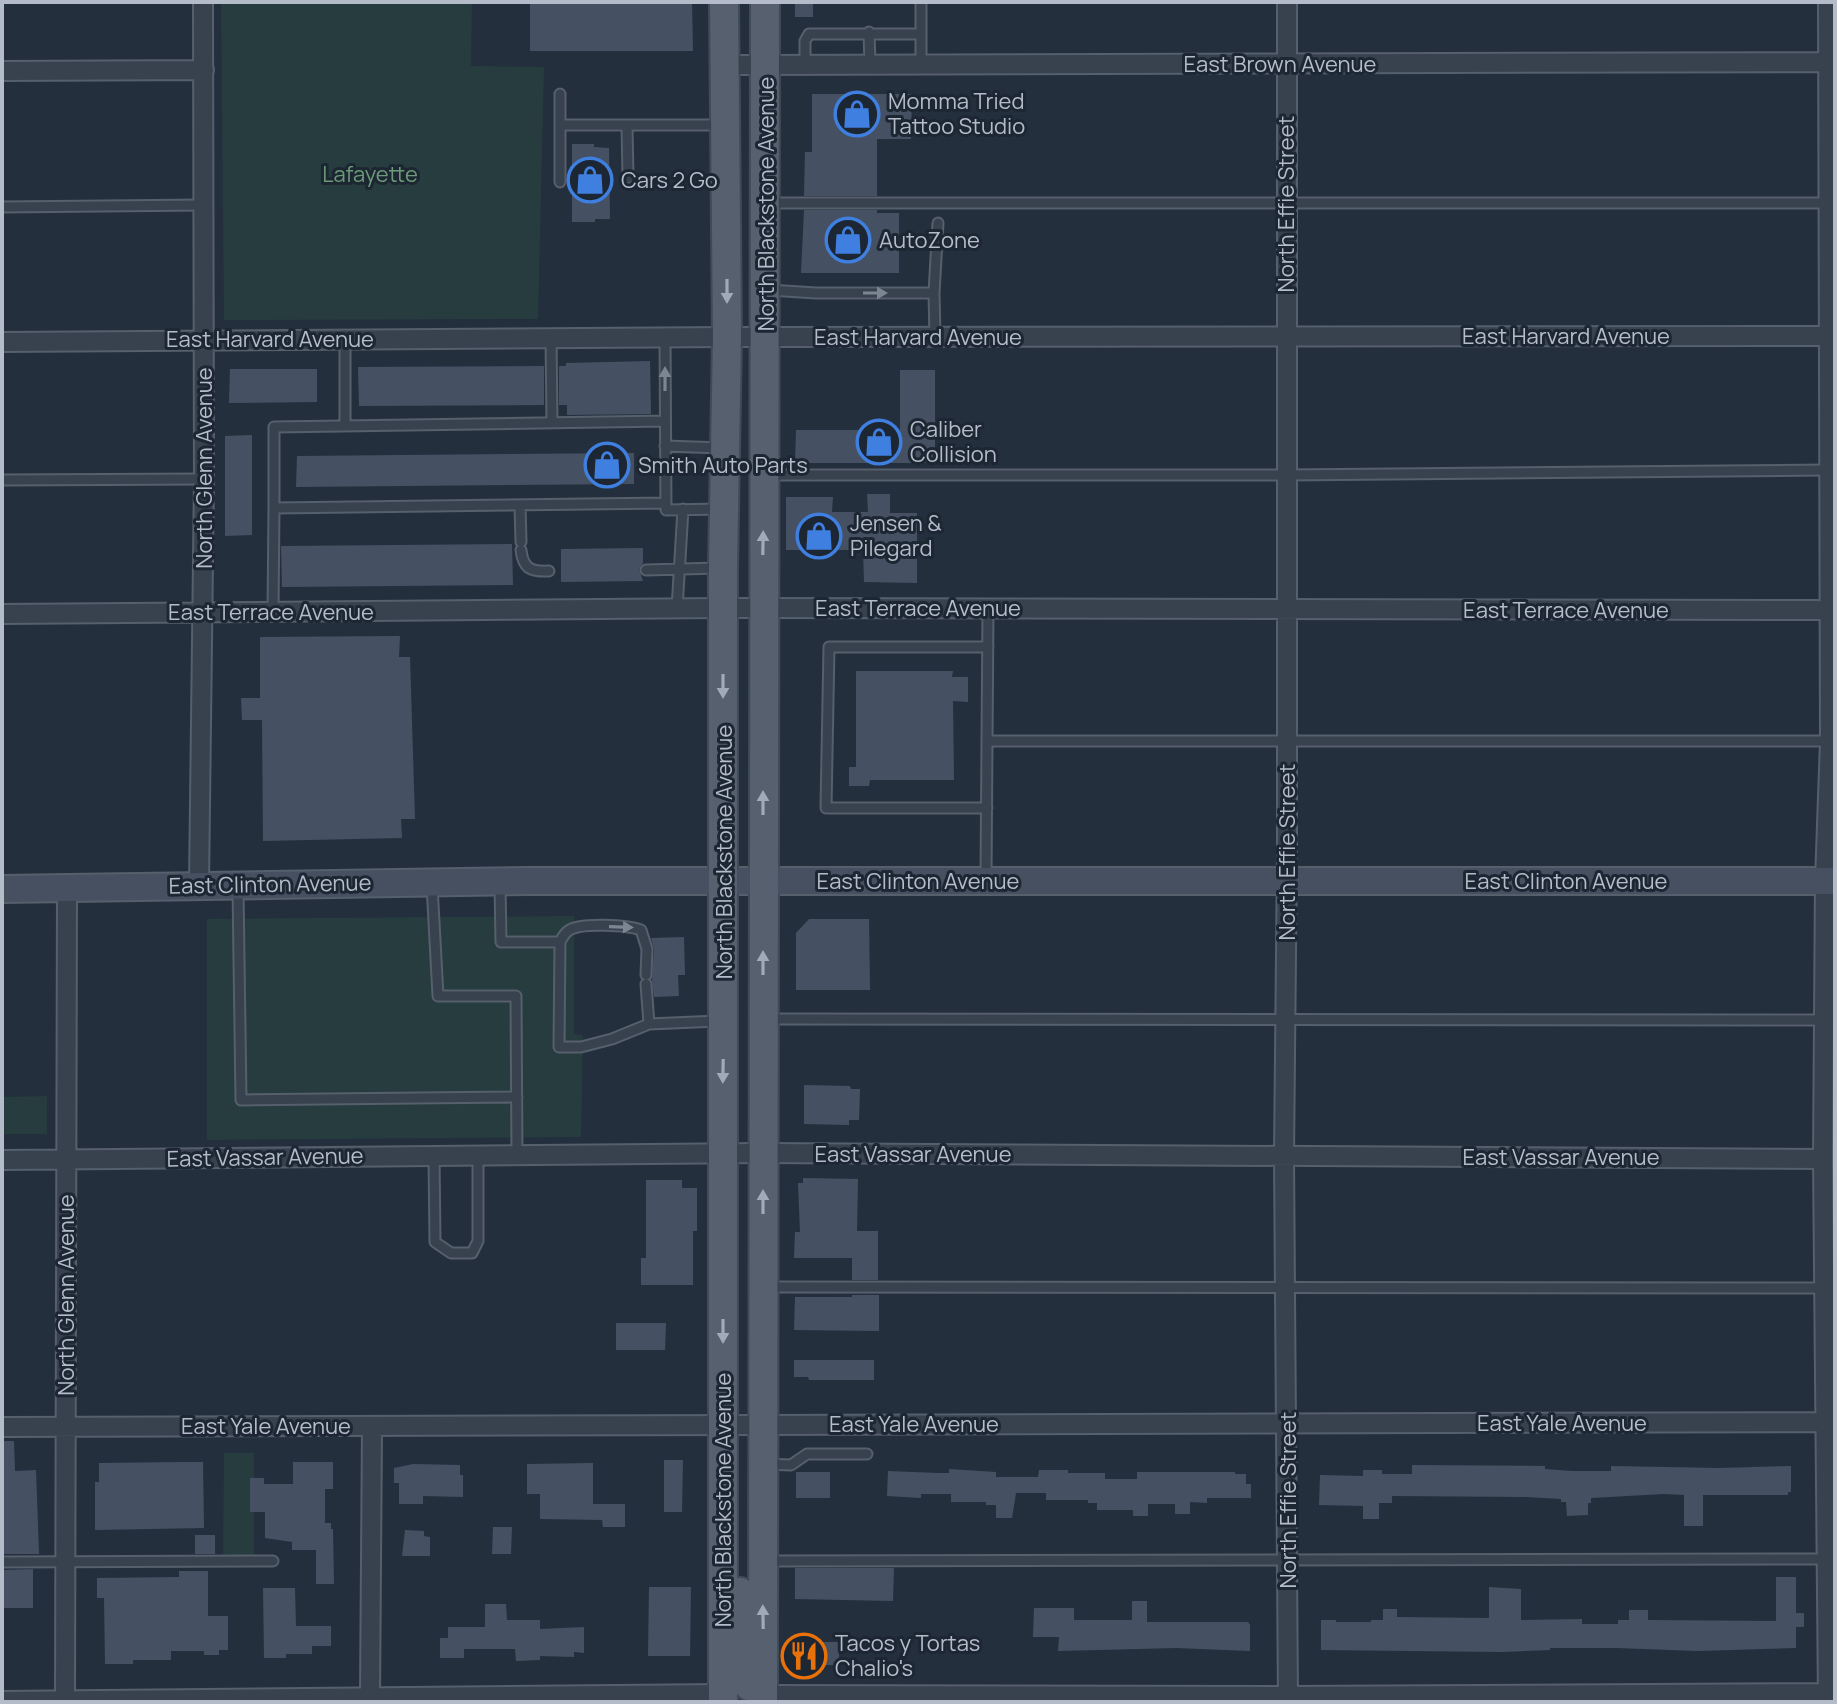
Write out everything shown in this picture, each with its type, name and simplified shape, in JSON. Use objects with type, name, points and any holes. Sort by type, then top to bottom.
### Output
[{"type":"main road","name":"North Blackstone Avenue","points":[[724,2],[727,337],[723,568],[722,1559],[742,1699]]},
{"type":"main road","name":"North Blackstone Avenue","points":[[742,1699],[763,1561],[765,2]]},
{"type":"main road","name":"East Clinton Avenue","points":[[2,889],[500,881],[1830,881]]},
{"type":"main road","points":[[722,1559],[739,1579],[745,1669],[749,1685],[742,1699]]},
{"type":"street","name":"North Glenn Avenue","points":[[199,885],[204,479],[203,2]]},
{"type":"street","name":"North Effie Street","points":[[1287,2],[1284,1156],[1288,1699]]},
{"type":"street","points":[[2,1701],[370,1696],[1413,1699],[1830,1696],[1827,1559],[1831,1487],[1826,1422],[1823,1159],[1824,1020],[1830,881],[1832,610],[1828,470],[1831,62],[1828,2]]},
{"type":"street","name":"East Brown Avenue","points":[[725,65],[1831,62]]},
{"type":"street","points":[[2,71],[204,70]]},
{"type":"street","name":"East Harvard Avenue","points":[[2,342],[665,337],[1831,336]]},
{"type":"street","name":"East Terrace Avenue","points":[[2,614],[723,608],[1832,610]]},
{"type":"street","name":"North Glenn Avenue","points":[[65,1701],[67,889]]},
{"type":"street","name":"East Vassar Avenue","points":[[2,1160],[722,1153],[1823,1159]]},
{"type":"street","name":"East Yale Avenue","points":[[2,1427],[1826,1422]]},
{"type":"street","points":[[370,1696],[372,1426]]},
{"type":"lane","points":[[921,2],[921,65]]},
{"type":"lane","points":[[869,32],[870,65]]},
{"type":"lane","points":[[805,65],[805,41],[809,34],[921,34]]},
{"type":"lane","points":[[560,94],[560,182]]},
{"type":"lane","points":[[560,125],[725,125]]},
{"type":"lane","points":[[627,126],[628,178]]},
{"type":"lane","points":[[766,203],[1828,203]]},
{"type":"lane","points":[[2,207],[203,205]]},
{"type":"lane","points":[[935,337],[938,223]]},
{"type":"lane","points":[[766,290],[934,293]]},
{"type":"lane","points":[[665,337],[666,510],[725,509]]},
{"type":"lane","points":[[551,338],[552,422]]},
{"type":"lane","points":[[345,339],[345,426]]},
{"type":"lane","points":[[273,612],[274,427],[665,421]]},
{"type":"lane","points":[[665,446],[726,448]]},
{"type":"lane","points":[[764,475],[1285,475],[1828,470]]},
{"type":"lane","points":[[2,480],[204,479]]},
{"type":"lane","points":[[274,508],[666,503]]},
{"type":"lane","points":[[520,505],[523,562],[536,572],[549,571]]},
{"type":"lane","points":[[677,609],[683,509]]},
{"type":"lane","points":[[646,570],[723,568]]},
{"type":"lane","points":[[986,881],[988,609]]},
{"type":"lane","points":[[987,808],[826,808],[829,647],[988,647]]},
{"type":"lane","points":[[987,741],[1830,741]]},
{"type":"lane","points":[[500,881],[501,942],[560,942]]},
{"type":"lane","points":[[432,882],[438,996],[516,996],[517,1155]]},
{"type":"lane","points":[[238,884],[241,1100],[517,1097]]},
{"type":"lane","points":[[649,1024],[647,949],[641,930],[631,926],[578,926],[568,930],[560,942],[559,1047],[581,1047],[649,1024],[724,1021]]},
{"type":"lane","points":[[763,1019],[1824,1020]]},
{"type":"lane","points":[[434,1156],[435,1242],[451,1253],[472,1253],[478,1241],[478,1155]]},
{"type":"lane","points":[[763,1287],[1825,1288]]},
{"type":"lane","points":[[763,1464],[791,1465],[807,1454],[867,1454]]},
{"type":"lane","points":[[763,1561],[1827,1559]]},
{"type":"lane","points":[[2,1562],[273,1561]]},
{"type":"green space","name":"Lafayette","points":[[221,2],[472,2],[471,66],[544,67],[538,319],[224,320]]},
{"type":"green space","points":[[574,916],[574,1034],[583,1035],[581,1137],[207,1140],[207,919]]},
{"type":"green space","points":[[47,1096],[47,1134],[2,1134],[2,1097]]},
{"type":"green space","points":[[224,1453],[254,1453],[254,1564],[223,1564]]},
{"type":"building","points":[[530,2],[692,2],[693,51],[530,51]]},
{"type":"building","points":[[795,2],[813,2],[813,17],[795,17]]},
{"type":"building","points":[[812,94],[912,94],[911,139],[877,139],[877,196],[804,196],[805,152],[812,152]]},
{"type":"building","points":[[572,144],[609,148],[610,219],[572,222]]},
{"type":"building","points":[[804,210],[899,213],[899,273],[801,273]]},
{"type":"building","points":[[650,361],[651,414],[567,415],[567,405],[559,405],[559,366],[566,366],[566,363]]},
{"type":"building","points":[[544,366],[544,405],[359,406],[358,367]]},
{"type":"building","points":[[230,369],[317,369],[317,402],[229,403]]},
{"type":"building","points":[[900,370],[935,370],[935,463],[795,463],[796,430],[900,430]]},
{"type":"building","points":[[252,435],[252,535],[225,536],[225,436]]},
{"type":"building","points":[[634,453],[634,484],[296,487],[297,456]]},
{"type":"building","points":[[867,494],[890,494],[890,513],[917,513],[917,583],[864,582],[863,550],[786,550],[786,497],[833,497],[832,512],[868,512]]},
{"type":"building","points":[[512,544],[513,585],[282,587],[281,546]]},
{"type":"building","points":[[643,548],[643,563],[639,569],[643,581],[561,582],[561,549]]},
{"type":"building","points":[[400,636],[399,657],[410,657],[415,819],[401,819],[402,838],[263,841],[262,720],[242,720],[241,698],[260,698],[260,637]]},
{"type":"building","points":[[856,671],[953,671],[952,677],[968,677],[968,702],[953,701],[954,780],[870,780],[869,786],[849,786],[849,767],[856,767]]},
{"type":"building","points":[[809,919],[869,919],[870,990],[796,990],[796,933]]},
{"type":"building","points":[[684,937],[685,975],[678,975],[679,996],[654,997],[654,949],[651,938]]},
{"type":"building","points":[[804,1085],[860,1089],[859,1120],[849,1120],[849,1125],[804,1124]]},
{"type":"building","points":[[803,1178],[858,1179],[857,1231],[878,1231],[878,1280],[852,1280],[852,1258],[794,1258],[795,1232],[800,1232],[798,1183],[803,1183]]},
{"type":"building","points":[[646,1180],[682,1180],[682,1188],[697,1188],[693,1285],[641,1285],[641,1258],[646,1258]]},
{"type":"building","points":[[879,1295],[879,1331],[794,1330],[795,1297]]},
{"type":"building","points":[[616,1323],[666,1323],[665,1350],[616,1350]]},
{"type":"building","points":[[794,1360],[874,1360],[874,1380],[809,1380],[808,1377],[794,1377]]},
{"type":"building","points":[[2,1441],[14,1441],[15,1471],[36,1470],[39,1554],[2,1554]]},
{"type":"building","points":[[664,1460],[683,1460],[682,1512],[664,1512]]},
{"type":"building","points":[[203,1462],[204,1528],[95,1530],[95,1482],[99,1482],[99,1463]]},
{"type":"building","points":[[293,1462],[333,1462],[333,1489],[325,1489],[325,1523],[331,1523],[333,1529],[334,1584],[316,1584],[316,1550],[292,1550],[292,1542],[265,1538],[265,1512],[250,1512],[250,1478],[264,1478],[264,1484],[293,1484]]},
{"type":"building","points":[[593,1463],[593,1504],[625,1504],[625,1527],[603,1527],[602,1520],[540,1519],[540,1494],[527,1494],[527,1464]]},
{"type":"building","points":[[413,1464],[460,1465],[463,1497],[423,1496],[423,1504],[399,1504],[399,1483],[394,1483],[394,1468]]},
{"type":"building","points":[[1412,1465],[1545,1466],[1545,1469],[1572,1471],[1611,1471],[1611,1466],[1791,1466],[1791,1492],[1788,1495],[1703,1495],[1703,1526],[1684,1526],[1684,1495],[1591,1498],[1588,1515],[1567,1516],[1566,1502],[1561,1502],[1561,1499],[1526,1497],[1392,1496],[1392,1503],[1379,1503],[1379,1519],[1363,1519],[1363,1506],[1319,1505],[1320,1475],[1363,1476],[1363,1470],[1382,1470],[1382,1474],[1412,1474]]},
{"type":"building","points":[[949,1469],[996,1472],[996,1477],[1038,1477],[1039,1470],[1068,1470],[1068,1473],[1105,1473],[1105,1479],[1137,1479],[1137,1472],[1235,1472],[1246,1474],[1246,1484],[1251,1484],[1251,1498],[1207,1498],[1207,1503],[1190,1502],[1190,1514],[1175,1514],[1175,1504],[1148,1504],[1148,1516],[1133,1516],[1133,1510],[1097,1510],[1097,1503],[1088,1503],[1088,1500],[1046,1500],[1046,1493],[1016,1493],[1012,1518],[996,1518],[996,1505],[951,1502],[951,1494],[921,1494],[921,1498],[887,1496],[888,1471],[949,1473]]},
{"type":"building","points":[[796,1472],[830,1472],[830,1498],[796,1498]]},
{"type":"building","points":[[493,1527],[512,1527],[511,1554],[492,1554]]},
{"type":"building","points":[[405,1530],[424,1531],[424,1536],[430,1537],[430,1556],[402,1556]]},
{"type":"building","points":[[195,1535],[215,1535],[215,1554],[195,1554]]},
{"type":"building","points":[[795,1568],[894,1568],[893,1601],[795,1599]]},
{"type":"building","points":[[33,1569],[33,1608],[2,1608],[2,1570]]},
{"type":"building","points":[[179,1571],[208,1571],[208,1616],[228,1616],[228,1650],[219,1650],[219,1655],[204,1655],[204,1651],[171,1651],[171,1660],[105,1664],[104,1598],[97,1598],[97,1578],[179,1577]]},
{"type":"building","points":[[1776,1577],[1796,1577],[1796,1613],[1804,1613],[1804,1627],[1796,1627],[1796,1648],[1697,1651],[1550,1648],[1502,1652],[1321,1650],[1321,1620],[1383,1620],[1383,1609],[1397,1609],[1397,1617],[1489,1618],[1489,1587],[1521,1589],[1521,1620],[1582,1619],[1582,1624],[1618,1624],[1618,1620],[1629,1620],[1629,1610],[1648,1610],[1648,1620],[1776,1621]]},
{"type":"building","points":[[649,1587],[691,1587],[690,1656],[648,1656]]},
{"type":"building","points":[[263,1588],[295,1588],[296,1626],[331,1626],[331,1646],[312,1646],[312,1654],[264,1658]]},
{"type":"building","points":[[1132,1601],[1147,1601],[1147,1622],[1248,1622],[1250,1651],[1176,1648],[1058,1651],[1059,1637],[1033,1637],[1034,1608],[1074,1608],[1074,1620],[1132,1620]]},
{"type":"building","points":[[485,1604],[506,1604],[507,1620],[540,1620],[540,1629],[584,1627],[584,1653],[574,1652],[574,1657],[540,1656],[540,1660],[516,1661],[515,1649],[464,1649],[464,1658],[440,1658],[440,1638],[448,1638],[448,1627],[485,1627]]},
{"type":"building","points":[[800,1642],[839,1642],[839,1665],[801,1665]]},
{"type":"place","name":"Momma Tried Tattoo Studio","points":[[857,114]]},
{"type":"place","name":"Cars 2 Go","points":[[590,180]]},
{"type":"place","name":"AutoZone","points":[[848,240]]},
{"type":"place","name":"Caliber Collision","points":[[879,442]]},
{"type":"place","name":"Smith Auto Parts","points":[[607,465]]},
{"type":"place","name":"Jensen & Pilegard","points":[[819,536]]},
{"type":"place","name":"Tacos y Tortas Chalio's","points":[[804,1656]]}]
